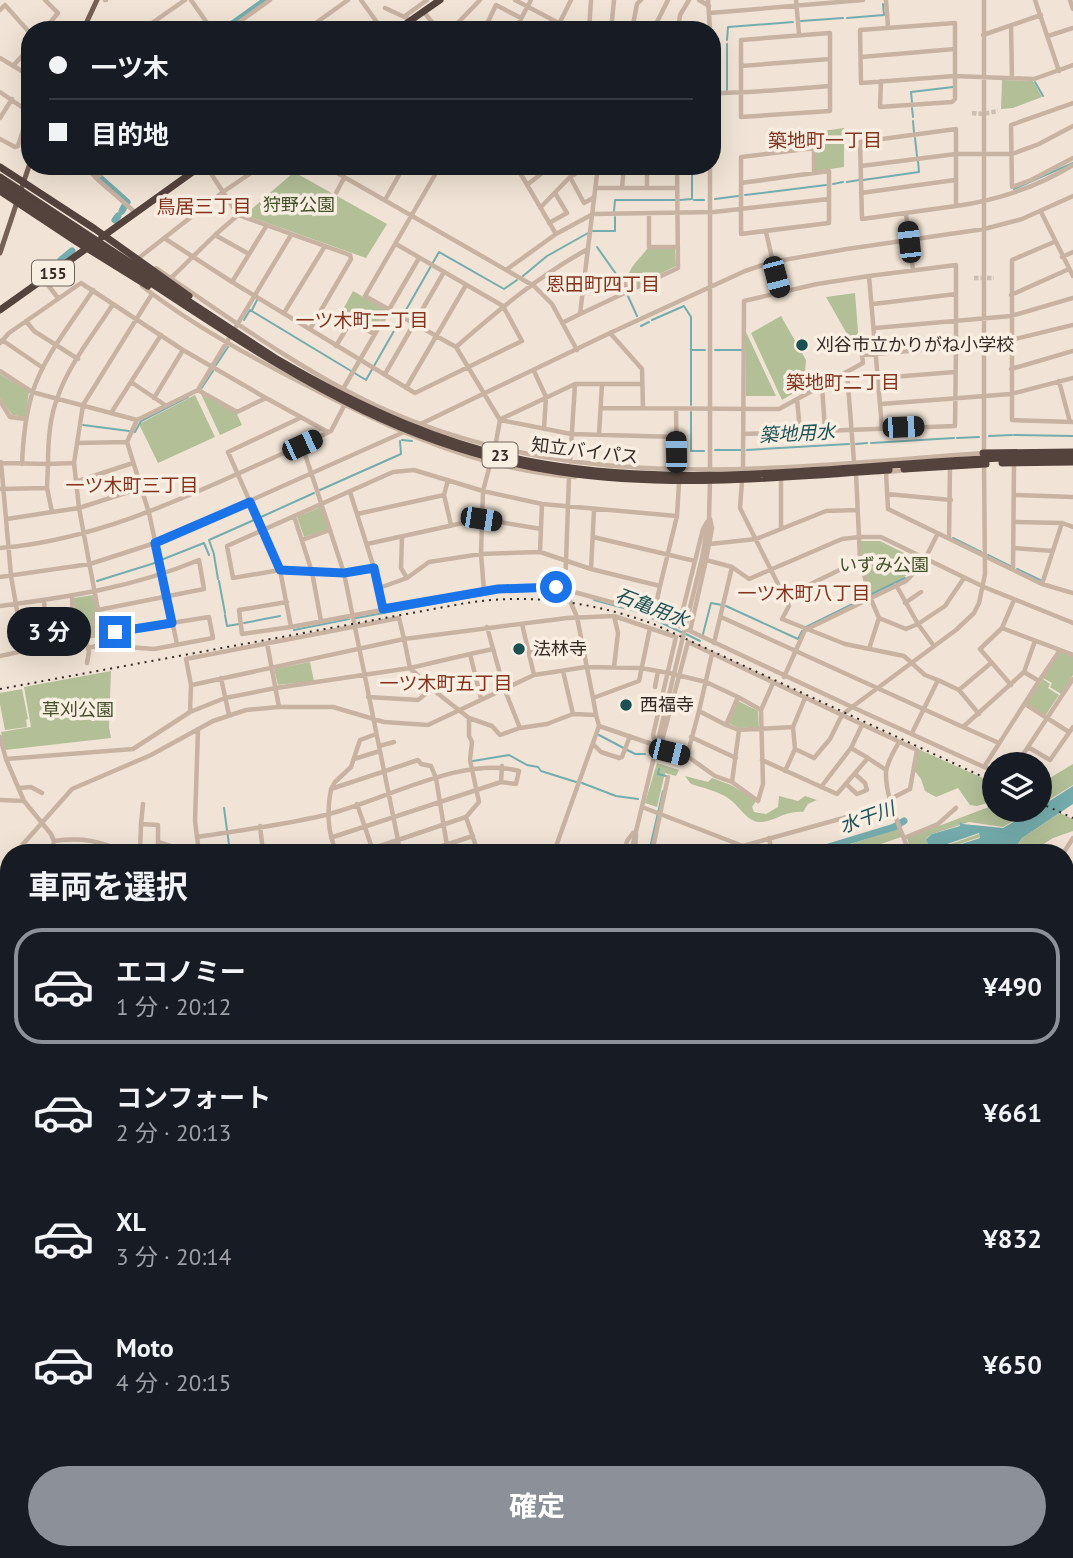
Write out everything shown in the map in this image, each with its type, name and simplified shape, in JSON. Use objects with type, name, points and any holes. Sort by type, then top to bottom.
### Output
[{"type":"highway","points":[[405,21],[440,0]]},
{"type":"highway","points":[[0,167],[125,249],[141,263],[265,348],[275,358]]},
{"type":"highway","name":"155","points":[[2,308],[191,175]]},
{"type":"highway","name":"知立バイパス","points":[[0,177],[275,358],[336,392],[416,429],[481,450],[570,468],[633,474],[739,475],[1072,453]]},
{"type":"highway","name":"知立バイパス","points":[[0,184],[279,366],[346,404],[419,436],[481,456],[579,475],[631,480],[701,481],[985,464],[1073,463]]},
{"type":"highway","points":[[0,191],[252,353],[279,366]]},
{"type":"highway","name":"23","points":[[984,453],[1072,453]]},
{"type":"highway","points":[[984,466],[1073,463]]},
{"type":"main road","points":[[87,21],[97,0]]},
{"type":"main road","points":[[0,253],[26,175]]},
{"type":"street","points":[[0,0],[21,23]]},
{"type":"street","points":[[45,0],[58,13],[51,21]]},
{"type":"street","points":[[155,21],[185,0]]},
{"type":"street","points":[[191,0],[206,21]]},
{"type":"street","points":[[241,21],[270,0]]},
{"type":"street","points":[[319,21],[348,0]]},
{"type":"street","points":[[361,0],[375,21]]},
{"type":"street","points":[[385,8],[408,18],[427,0]]},
{"type":"street","points":[[460,21],[480,0]]},
{"type":"street","points":[[515,0],[555,21]]},
{"type":"street","points":[[519,21],[531,0]]},
{"type":"street","points":[[560,21],[571,0]]},
{"type":"street","points":[[590,21],[591,0]]},
{"type":"street","points":[[612,21],[614,0]]},
{"type":"street","points":[[634,21],[637,4],[641,0]]},
{"type":"street","points":[[658,21],[668,0]]},
{"type":"street","points":[[679,21],[689,0]]},
{"type":"street","points":[[699,0],[709,3],[710,21]]},
{"type":"street","points":[[762,0],[764,8]]},
{"type":"street","points":[[710,13],[796,2],[863,0]]},
{"type":"street","points":[[886,0],[888,27]]},
{"type":"street","points":[[795,749],[814,758],[830,739],[842,715],[956,630],[974,613],[984,587],[984,0]]},
{"type":"street","points":[[1035,0],[1059,71]]},
{"type":"street","points":[[1070,0],[1073,9]]},
{"type":"street","points":[[796,2],[799,34]]},
{"type":"street","points":[[0,10],[5,5]]},
{"type":"street","points":[[488,21],[496,5],[521,18]]},
{"type":"street","points":[[424,11],[431,21]]},
{"type":"street","points":[[983,35],[1041,15]]},
{"type":"street","points":[[881,81],[880,107],[952,102],[955,99],[955,76],[955,23],[860,30],[861,83],[881,81],[955,76],[1034,79],[1073,65]]},
{"type":"street","points":[[1012,26],[1012,78]]},
{"type":"street","points":[[1048,36],[1073,28]]},
{"type":"street","points":[[830,33],[830,59],[830,111],[741,117],[741,40],[830,33]]},
{"type":"street","points":[[861,57],[955,49]]},
{"type":"street","points":[[13,66],[21,57]]},
{"type":"street","points":[[0,58],[21,71]]},
{"type":"street","points":[[741,66],[830,59]]},
{"type":"street","points":[[721,93],[830,86]]},
{"type":"street","points":[[0,92],[21,105]]},
{"type":"street","points":[[0,118],[12,99]]},
{"type":"street","points":[[1073,103],[1012,125],[1012,187],[1073,158]]},
{"type":"street","points":[[861,166],[956,154],[1012,154],[1039,144],[1073,126]]},
{"type":"street","points":[[956,206],[955,129],[860,142],[862,219],[906,214],[984,202],[1042,181],[1073,165]]},
{"type":"street","points":[[0,138],[15,147],[21,137]]},
{"type":"street","points":[[741,183],[829,171],[830,223],[741,234],[742,208],[741,183],[741,157],[814,148],[814,172]]},
{"type":"street","points":[[93,175],[136,213]]},
{"type":"street","points":[[96,178],[100,175]]},
{"type":"street","points":[[211,175],[238,215],[350,255],[351,259],[310,330]]},
{"type":"street","points":[[140,257],[248,175]]},
{"type":"street","points":[[339,175],[544,293],[577,350]]},
{"type":"street","points":[[385,200],[399,175]]},
{"type":"street","points":[[435,175],[365,296],[456,347],[500,420],[495,447]]},
{"type":"street","points":[[521,175],[556,234]]},
{"type":"street","points":[[527,185],[540,175]]},
{"type":"street","points":[[540,208],[573,175]]},
{"type":"street","points":[[580,314],[597,175]]},
{"type":"street","points":[[622,188],[623,175]]},
{"type":"street","points":[[647,175],[647,188]]},
{"type":"street","points":[[562,323],[678,268],[677,175]]},
{"type":"street","points":[[634,844],[709,519],[710,175]]},
{"type":"street","points":[[570,177],[584,203],[594,198]]},
{"type":"street","points":[[336,193],[344,178]]},
{"type":"street","points":[[861,193],[955,180]]},
{"type":"street","points":[[595,188],[677,188]]},
{"type":"street","points":[[549,223],[567,213],[555,193]]},
{"type":"street","points":[[0,577],[90,564],[155,543],[404,432],[711,286],[772,262],[984,229],[1041,212],[1073,195]]},
{"type":"street","points":[[506,270],[556,234],[593,214],[711,212],[829,199]]},
{"type":"street","points":[[1041,212],[1073,276]]},
{"type":"street","points":[[649,214],[649,247],[678,247]]},
{"type":"street","points":[[906,214],[912,270]]},
{"type":"street","points":[[171,278],[238,215]]},
{"type":"street","points":[[232,282],[267,225]]},
{"type":"street","points":[[766,232],[780,292]]},
{"type":"street","points":[[215,235],[249,254]]},
{"type":"street","points":[[177,645],[149,513],[127,442],[137,420],[198,390],[291,235]]},
{"type":"street","points":[[164,238],[415,393],[522,341],[503,306],[396,244]]},
{"type":"street","points":[[1055,242],[1012,260],[1013,421],[1071,422],[1059,381]]},
{"type":"street","points":[[284,313],[325,246]]},
{"type":"street","points":[[125,249],[343,390],[420,424],[495,447],[570,462],[677,470],[743,469],[984,453]]},
{"type":"street","points":[[456,347],[503,306],[569,260],[588,250]]},
{"type":"street","points":[[1062,257],[1073,252]]},
{"type":"street","points":[[343,390],[419,258]]},
{"type":"street","points":[[743,433],[956,426],[956,265],[869,276],[744,300],[744,408],[743,433],[743,469]]},
{"type":"street","points":[[1011,295],[1069,269]]},
{"type":"street","points":[[385,374],[444,272]]},
{"type":"street","points":[[127,274],[152,294],[228,341],[344,406],[448,449],[491,461],[569,477],[679,483],[781,480],[984,466]]},
{"type":"street","points":[[869,276],[882,428]]},
{"type":"street","points":[[44,279],[58,298]]},
{"type":"street","points":[[585,280],[625,284],[628,291]]},
{"type":"street","points":[[43,368],[1,342],[79,283],[183,350],[328,432]]},
{"type":"street","points":[[406,388],[466,285]]},
{"type":"street","points":[[22,464],[26,419],[32,392],[43,368],[93,290]]},
{"type":"street","points":[[96,635],[94,623],[99,610],[75,482],[74,463],[83,405],[152,294]]},
{"type":"street","points":[[873,304],[956,294]]},
{"type":"street","points":[[875,328],[1011,317],[1073,298]]},
{"type":"street","points":[[52,512],[47,488],[48,443],[57,399],[78,359],[113,304]]},
{"type":"street","points":[[26,321],[34,331],[78,359]]},
{"type":"street","points":[[336,346],[351,321],[373,334]]},
{"type":"street","points":[[1011,340],[1073,325]]},
{"type":"street","points":[[610,333],[642,369],[643,408]]},
{"type":"street","points":[[111,413],[161,335]]},
{"type":"street","points":[[601,408],[779,408],[863,363],[862,355],[956,347]]},
{"type":"street","points":[[154,398],[183,350]]},
{"type":"street","points":[[1011,369],[1073,351]]},
{"type":"street","points":[[0,371],[32,392],[137,420]]},
{"type":"street","points":[[534,371],[546,397],[544,429]]},
{"type":"street","points":[[847,372],[854,462]]},
{"type":"street","points":[[879,378],[955,372]]},
{"type":"street","points":[[881,404],[1011,394],[1073,378]]},
{"type":"street","points":[[131,382],[165,406]]},
{"type":"street","points":[[500,420],[575,384],[642,384]]},
{"type":"street","points":[[570,462],[575,384]]},
{"type":"street","points":[[599,435],[602,384]]},
{"type":"street","points":[[822,386],[825,430]]},
{"type":"street","points":[[198,390],[237,412],[266,398]]},
{"type":"street","points":[[797,399],[800,431]]},
{"type":"street","points":[[0,401],[10,416],[26,419]]},
{"type":"street","points":[[0,548],[84,535],[149,513],[328,432],[344,406]]},
{"type":"street","points":[[676,409],[677,470]]},
{"type":"street","points":[[291,627],[280,570],[228,452],[300,418]]},
{"type":"street","points":[[500,420],[572,434],[676,437]]},
{"type":"street","points":[[77,443],[127,442]]},
{"type":"street","points":[[302,445],[344,573],[399,844]]},
{"type":"street","points":[[484,591],[481,519],[491,461]]},
{"type":"street","points":[[24,651],[11,576],[1,462],[74,463]]},
{"type":"street","points":[[75,482],[133,463]]},
{"type":"street","points":[[1013,569],[1014,464]]},
{"type":"street","points":[[949,538],[950,467]]},
{"type":"street","points":[[374,568],[344,573],[280,570],[233,578],[227,546],[404,469],[542,505],[677,516]]},
{"type":"street","points":[[886,472],[888,509],[1042,584],[1073,593]]},
{"type":"street","points":[[856,474],[860,560],[879,618],[869,649]]},
{"type":"street","points":[[557,844],[599,726],[577,617],[565,589],[569,477]]},
{"type":"street","points":[[448,480],[444,495],[451,525]]},
{"type":"street","points":[[781,480],[781,528]]},
{"type":"street","points":[[742,481],[740,508],[789,606],[782,619],[845,644],[904,656],[925,675],[959,690],[979,714]]},
{"type":"street","points":[[654,614],[677,516],[679,483]]},
{"type":"street","points":[[2,490],[47,488]]},
{"type":"street","points":[[7,519],[79,508],[141,488]]},
{"type":"street","points":[[350,491],[374,568],[383,609]]},
{"type":"street","points":[[887,494],[951,500]]},
{"type":"street","points":[[357,514],[444,495]]},
{"type":"street","points":[[1014,495],[1073,497]]},
{"type":"street","points":[[540,552],[542,505]]},
{"type":"street","points":[[591,569],[594,510]]},
{"type":"street","points":[[710,544],[756,539],[826,511],[857,510]]},
{"type":"street","points":[[293,516],[312,572],[321,621]]},
{"type":"street","points":[[367,544],[481,519],[541,529]]},
{"type":"street","points":[[690,631],[710,544],[712,528],[709,519]]},
{"type":"street","points":[[679,625],[703,529],[709,519]]},
{"type":"street","points":[[1014,522],[1062,523],[1073,527]]},
{"type":"street","points":[[1042,584],[1062,523]]},
{"type":"street","points":[[302,540],[330,530]]},
{"type":"street","points":[[784,677],[805,630],[906,581],[926,559],[938,533]]},
{"type":"street","points":[[402,537],[401,568],[407,578]]},
{"type":"street","points":[[593,537],[695,561]]},
{"type":"street","points":[[706,560],[732,568],[749,579],[842,539],[881,537],[984,587],[1073,623]]},
{"type":"street","points":[[1014,548],[1053,551]]},
{"type":"street","points":[[379,587],[407,578],[429,562],[481,554],[540,552],[591,569],[660,586]]},
{"type":"street","points":[[0,606],[95,593],[163,575],[199,560],[204,589],[99,610]]},
{"type":"street","points":[[784,597],[860,560]]},
{"type":"street","points":[[714,643],[732,568]]},
{"type":"street","points":[[879,618],[906,629],[918,624],[945,606],[964,578]]},
{"type":"street","points":[[896,585],[934,646]]},
{"type":"street","points":[[287,602],[239,610],[242,634],[484,591],[543,586],[565,589],[654,614],[784,677],[982,766]]},
{"type":"street","points":[[905,603],[921,592]]},
{"type":"street","points":[[72,597],[74,641]]},
{"type":"street","points":[[44,600],[47,647]]},
{"type":"street","points":[[1011,685],[980,648],[1002,628],[1014,600]]},
{"type":"street","points":[[191,685],[404,639],[577,617],[614,616],[676,637],[653,735],[656,745]]},
{"type":"street","points":[[614,616],[618,633],[614,667]]},
{"type":"street","points":[[0,656],[96,635],[209,617],[213,638],[154,649],[100,645],[88,648]]},
{"type":"street","points":[[720,617],[999,743]]},
{"type":"street","points":[[190,712],[191,685],[186,659],[400,618],[410,668],[469,718],[492,726],[500,735],[520,728],[547,724],[573,714],[596,715]]},
{"type":"street","points":[[522,624],[534,675]]},
{"type":"street","points":[[487,627],[504,688],[520,728]]},
{"type":"street","points":[[593,698],[639,681],[650,628]]},
{"type":"street","points":[[1002,628],[1073,655]]},
{"type":"street","points":[[85,638],[88,648],[87,663]]},
{"type":"street","points":[[963,727],[1024,672],[1035,641]]},
{"type":"street","points":[[656,745],[660,744],[663,737],[688,642],[916,750],[910,789],[865,812],[750,844]]},
{"type":"street","points":[[267,643],[279,707]]},
{"type":"street","points":[[529,653],[582,643]]},
{"type":"street","points":[[6,759],[133,749],[190,712],[225,698],[410,668],[493,649]]},
{"type":"street","points":[[993,752],[1060,650]]},
{"type":"street","points":[[470,654],[481,699]]},
{"type":"street","points":[[687,756],[712,654]]},
{"type":"street","points":[[959,690],[991,663]]},
{"type":"street","points":[[23,844],[72,789],[138,760],[198,729],[246,710],[333,707],[394,723],[428,725],[534,675],[586,667],[614,667],[641,668],[706,682],[761,710]]},
{"type":"street","points":[[563,671],[573,714]]},
{"type":"street","points":[[655,687],[658,671]]},
{"type":"street","points":[[1024,672],[1039,681]]},
{"type":"street","points":[[221,678],[229,715]]},
{"type":"street","points":[[1024,752],[1073,679]]},
{"type":"street","points":[[912,733],[938,680]]},
{"type":"street","points":[[599,726],[687,756],[715,776],[732,782],[758,801],[763,784],[761,710],[773,683]]},
{"type":"street","points":[[368,697],[418,700],[432,689]]},
{"type":"street","points":[[726,724],[738,697]]},
{"type":"street","points":[[785,771],[795,749],[793,727],[805,698]]},
{"type":"street","points":[[1025,704],[1069,732]]},
{"type":"street","points":[[699,711],[739,730],[793,727]]},
{"type":"street","points":[[385,844],[466,817],[479,802],[472,769],[469,718]]},
{"type":"street","points":[[821,787],[851,748],[862,725]]},
{"type":"street","points":[[1027,747],[1050,760],[1073,727]]},
{"type":"street","points":[[198,729],[195,821],[198,844]]},
{"type":"street","points":[[732,782],[739,730]]},
{"type":"street","points":[[334,844],[328,805],[331,789],[351,767],[360,740],[376,734]]},
{"type":"street","points":[[593,744],[601,752],[619,758],[622,757],[630,736]]},
{"type":"street","points":[[0,737],[6,759],[24,801],[54,841],[53,844]]},
{"type":"street","points":[[691,737],[736,758]]},
{"type":"street","points":[[354,759],[394,742]]},
{"type":"street","points":[[899,742],[886,770],[891,799],[906,844]]},
{"type":"street","points":[[851,748],[886,770]]},
{"type":"street","points":[[133,749],[138,760]]},
{"type":"street","points":[[762,760],[837,794],[868,758]]},
{"type":"street","points":[[331,789],[418,760],[421,764],[431,766],[436,778],[446,844]]},
{"type":"street","points":[[197,838],[330,814],[436,778],[472,769],[502,766],[519,771],[516,783],[501,782],[333,837]]},
{"type":"street","points":[[501,782],[502,766]]},
{"type":"street","points":[[846,784],[857,794],[867,790],[865,783],[855,774]]},
{"type":"street","points":[[654,844],[668,777]]},
{"type":"street","points":[[19,788],[31,788],[42,793]]},
{"type":"street","points":[[0,800],[24,801]]},
{"type":"street","points":[[140,844],[143,804]]},
{"type":"street","points":[[357,804],[371,844]]},
{"type":"street","points":[[642,807],[738,844]]},
{"type":"street","points":[[904,838],[938,824],[956,808]]},
{"type":"street","points":[[466,817],[476,844]]},
{"type":"street","points":[[141,824],[158,825],[158,842],[164,844]]},
{"type":"street","points":[[260,826],[262,844]]},
{"type":"street","points":[[626,844],[636,830]]},
{"type":"street","points":[[449,844],[473,836]]},
{"type":"street","points":[[769,838],[770,844]]},
{"type":"street","points":[[54,841],[92,840],[103,844]]},
{"type":"green space","points":[[1002,80],[1033,81],[1042,97],[1013,108],[1001,109]]},
{"type":"green space","points":[[844,128],[844,167],[816,171],[815,132]]},
{"type":"green space","name":"狩野公園","points":[[291,175],[299,175],[387,224],[366,258],[245,215]]},
{"type":"green space","points":[[647,249],[675,249],[676,266],[629,289],[629,272]]},
{"type":"green space","points":[[353,291],[386,310],[373,332],[341,313]]},
{"type":"green space","points":[[855,293],[860,357],[826,297]]},
{"type":"green space","points":[[781,316],[806,360],[805,373],[793,379],[799,390],[782,400],[751,333]]},
{"type":"green space","points":[[746,332],[776,396],[746,396]]},
{"type":"green space","points":[[0,374],[29,392],[25,417],[12,415],[0,398]]},
{"type":"green space","points":[[201,394],[237,414],[242,425],[220,435]]},
{"type":"green space","points":[[195,395],[215,437],[158,463],[139,424]]},
{"type":"green space","points":[[321,507],[328,529],[304,537],[297,517]]},
{"type":"green space","name":"いずみ公園","points":[[860,541],[880,541],[920,561],[904,577],[871,594],[861,561]]},
{"type":"green space","points":[[93,595],[97,610],[95,635],[76,639],[74,598]]},
{"type":"green space","points":[[1060,652],[1073,657],[1073,675],[1061,694],[1050,687],[1052,683],[1043,678]]},
{"type":"green space","points":[[310,662],[314,681],[278,685],[274,669]]},
{"type":"green space","name":"草刈公園","points":[[111,671],[111,738],[5,750],[1,732],[31,727],[24,687]]},
{"type":"green space","points":[[1043,679],[1050,684],[1048,688],[1059,695],[1045,716],[1026,704]]},
{"type":"green space","points":[[22,689],[27,727],[5,730],[0,693]]},
{"type":"green space","points":[[738,701],[758,711],[759,727],[739,728],[728,723]]},
{"type":"green space","points":[[918,749],[982,778],[982,805],[970,805],[958,788],[936,797],[925,791],[914,770]]},
{"type":"green space","points":[[657,763],[679,770],[676,776],[665,773],[657,807],[645,803]]},
{"type":"green space","points":[[1073,764],[1073,785],[1052,798],[1052,777]]},
{"type":"green space","points":[[685,776],[708,782],[712,778],[731,785],[756,801],[752,807],[754,812],[766,814],[778,807],[779,796],[798,801],[805,796],[817,800],[808,804],[803,812],[759,822],[750,819],[728,798],[691,784]]},
{"type":"green space","points":[[982,810],[982,822],[1012,822],[1003,827],[969,822],[963,824],[959,821],[960,825],[926,838],[928,844],[909,844],[907,838]]},
{"type":"green space","points":[[1060,813],[1073,819],[1073,831],[1044,844],[1018,844],[1022,838],[1046,822],[1052,822],[1052,818]]},
{"type":"green space","points":[[899,828],[901,837],[881,844],[851,844]]},
{"type":"green space","points":[[979,834],[980,837],[959,844],[950,844]]},
{"type":"water","points":[[1073,786],[1073,804],[1052,818],[1052,799]]},
{"type":"water","points":[[959,821],[963,824],[1003,828],[1013,822],[1046,822],[1022,838],[1018,844],[962,844],[980,838],[979,833],[947,844],[928,844],[926,839],[932,834],[960,826]]},
{"type":"waterway","points":[[237,21],[266,0]]},
{"type":"waterway","points":[[847,18],[884,15],[883,4]]},
{"type":"waterway","points":[[801,21],[843,18]]},
{"type":"waterway","points":[[727,40],[728,27],[793,22]]},
{"type":"waterway","points":[[727,44],[727,90]]},
{"type":"waterway","name":"築地用水","points":[[1035,82],[1043,96]]},
{"type":"waterway","name":"築地用水","points":[[912,102],[911,92],[953,87]]},
{"type":"waterway","name":"築地用水","points":[[912,108],[913,117]]},
{"type":"waterway","name":"築地用水","points":[[913,121],[914,132]]},
{"type":"waterway","name":"築地用水","points":[[915,138],[917,156]]},
{"type":"waterway","name":"築地用水","points":[[863,180],[919,172],[918,161]]},
{"type":"waterway","points":[[1014,189],[1073,163]]},
{"type":"waterway","points":[[680,200],[692,199],[692,175]]},
{"type":"waterway","points":[[99,177],[127,202]]},
{"type":"waterway","name":"築地用水","points":[[847,182],[859,180]]},
{"type":"waterway","name":"築地用水","points":[[833,184],[843,182]]},
{"type":"waterway","name":"築地用水","points":[[745,195],[826,185]]},
{"type":"waterway","name":"築地用水","points":[[715,199],[738,196]]},
{"type":"waterway","name":"築地用水","points":[[614,211],[615,200],[676,200]]},
{"type":"waterway","name":"築地用水","points":[[694,200],[704,200]]},
{"type":"waterway","points":[[122,211],[124,207]]},
{"type":"waterway","points":[[115,220],[118,216]]},
{"type":"waterway","name":"築地用水","points":[[593,231],[615,231],[615,217]]},
{"type":"waterway","name":"築地用水","points":[[523,276],[547,256],[588,233]]},
{"type":"waterway","name":"築地用水","points":[[597,247],[621,281]]},
{"type":"waterway","points":[[61,260],[72,251]]},
{"type":"waterway","name":"築地用水","points":[[244,320],[250,310],[366,380],[439,252],[504,289],[517,280]]},
{"type":"waterway","name":"築地用水","points":[[627,294],[637,316]]},
{"type":"waterway","points":[[252,310],[257,300]]},
{"type":"waterway","name":"築地用水","points":[[652,320],[684,306],[691,317],[691,405]]},
{"type":"waterway","name":"築地用水","points":[[641,326],[649,322]]},
{"type":"waterway","name":"築地用水","points":[[216,365],[228,347]]},
{"type":"waterway","points":[[692,350],[705,350]]},
{"type":"waterway","points":[[715,350],[742,350]]},
{"type":"waterway","name":"築地用水","points":[[201,389],[213,371]]},
{"type":"waterway","name":"築地用水","points":[[135,432],[141,421],[188,397]]},
{"type":"waterway","name":"築地用水","points":[[691,412],[691,451],[704,451]]},
{"type":"waterway","name":"築地用水","points":[[83,425],[129,431]]},
{"type":"waterway","name":"築地用水","points":[[989,436],[1012,435]]},
{"type":"waterway","name":"築地用水","points":[[1014,435],[1073,436]]},
{"type":"waterway","name":"築地用水","points":[[957,438],[979,437]]},
{"type":"waterway","name":"築地用水","points":[[871,443],[954,438]]},
{"type":"waterway","points":[[402,440],[412,441]]},
{"type":"waterway","points":[[320,490],[401,454],[400,441]]},
{"type":"waterway","name":"築地用水","points":[[856,444],[867,443]]},
{"type":"waterway","name":"築地用水","points":[[747,450],[849,444]]},
{"type":"waterway","name":"築地用水","points":[[715,450],[742,450]]},
{"type":"waterway","points":[[261,517],[314,493]]},
{"type":"waterway","points":[[214,554],[209,540],[254,520]]},
{"type":"waterway","name":"石亀用水","points":[[953,538],[981,552]]},
{"type":"waterway","name":"石亀用水","points":[[161,560],[204,543],[209,555]]},
{"type":"waterway","name":"石亀用水","points":[[214,555],[218,579]]},
{"type":"waterway","name":"石亀用水","points":[[988,555],[1010,566]]},
{"type":"waterway","name":"石亀用水","points":[[97,581],[158,562]]},
{"type":"waterway","name":"石亀用水","points":[[1017,569],[1040,580]]},
{"type":"waterway","name":"石亀用水","points":[[872,594],[905,578]]},
{"type":"waterway","name":"石亀用水","points":[[219,581],[225,613]]},
{"type":"waterway","name":"石亀用水","points":[[356,618],[510,590]]},
{"type":"waterway","name":"石亀用水","points":[[806,627],[867,597]]},
{"type":"waterway","name":"石亀用水","points":[[594,600],[639,612],[681,632]]},
{"type":"waterway","name":"石亀用水","points":[[703,634],[711,603],[722,605]]},
{"type":"waterway","name":"石亀用水","points":[[726,606],[798,639],[802,631]]},
{"type":"waterway","name":"石亀用水","points":[[225,615],[227,626],[239,624]]},
{"type":"waterway","name":"石亀用水","points":[[244,623],[280,616]]},
{"type":"waterway","name":"石亀用水","points":[[294,630],[349,619]]},
{"type":"waterway","name":"石亀用水","points":[[686,634],[700,641]]},
{"type":"waterway","points":[[599,735],[635,754],[645,754]]},
{"type":"waterway","points":[[473,761],[509,755],[527,765],[538,767],[541,771],[576,782]]},
{"type":"waterway","points":[[659,769],[658,774],[666,776]]},
{"type":"waterway","points":[[582,783],[616,796],[638,799]]},
{"type":"waterway","points":[[651,844],[663,791]]},
{"type":"waterway","points":[[224,808],[229,844]]},
{"type":"waterway","name":"水干川","points":[[838,844],[894,827],[904,821]]},
{"type":"tunnel","points":[[972,113],[998,111]]},
{"type":"tunnel","points":[[974,278],[994,278]]},
{"type":"railway","points":[[0,689],[466,603],[515,599],[562,602],[609,610],[656,625],[982,776]]},
{"type":"railway","points":[[1052,808],[1073,818]]},
{"type":"place","name":"刈谷市立かりがね小学校","points":[[802,345]]},
{"type":"place","name":"法林寺","points":[[519,649]]},
{"type":"place","name":"西福寺","points":[[626,705]]},
{"type":"district","name":"築地町一丁目","points":[[825,140]]},
{"type":"district","name":"鳥居三丁目","points":[[204,206]]},
{"type":"district","name":"恩田町四丁目","points":[[603,284]]},
{"type":"district","name":"一ツ木町二丁目","points":[[362,320]]},
{"type":"district","name":"築地町二丁目","points":[[843,382]]},
{"type":"district","name":"一ツ木町三丁目","points":[[132,485]]},
{"type":"district","name":"一ツ木町八丁目","points":[[804,593]]},
{"type":"district","name":"一ツ木町五丁目","points":[[446,683]]},
{"type":"route","points":[[115,632],[172,623],[155,543],[250,502],[280,570],[344,573],[374,568],[383,609],[498,589],[556,587]]}]
